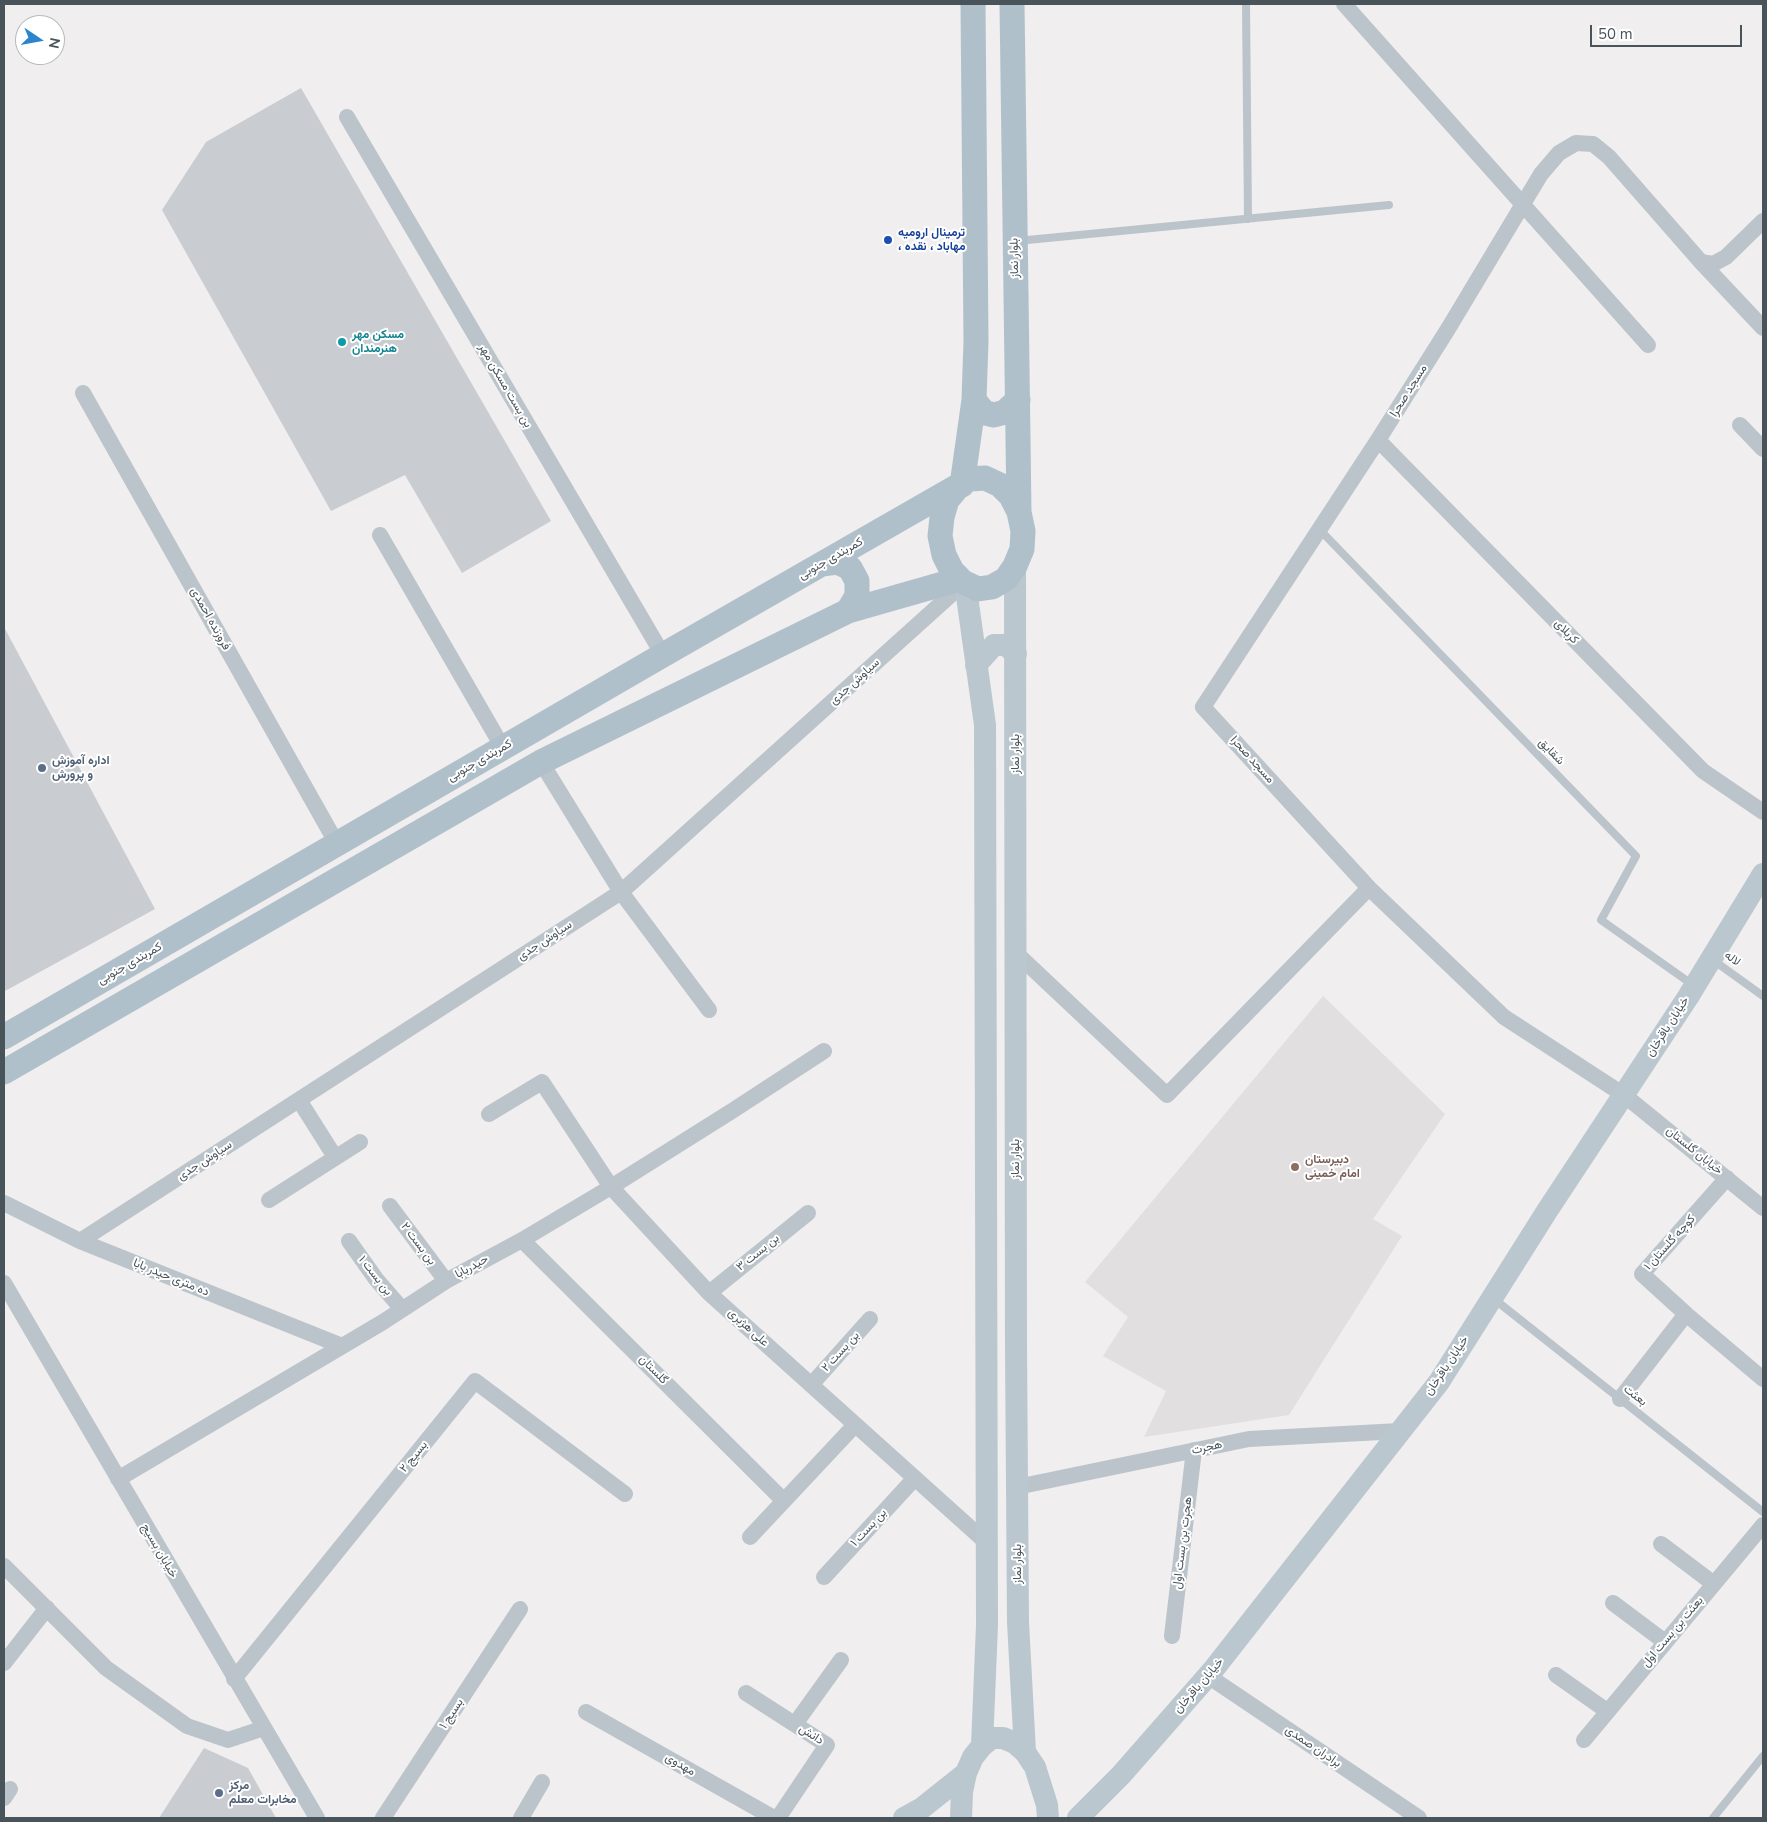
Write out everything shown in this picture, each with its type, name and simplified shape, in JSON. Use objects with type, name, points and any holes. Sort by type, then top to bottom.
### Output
[{"type":"main road","points":[[960,486],[974,400],[976,341],[973,4]]},
{"type":"main road","name":"بلوار نماز","points":[[1012,4],[1019,512]]},
{"type":"main road","points":[[974,400],[986,413],[994,415],[1005,412],[1018,400]]},
{"type":"main road","points":[[985,478],[1000,484],[1011,496],[1019,512],[1023,531],[1022,549],[1015,566],[1006,579],[992,587],[978,588],[962,581],[952,570],[944,555],[940,536],[942,517],[947,500],[960,486],[970,479],[985,478]]},
{"type":"main road","name":"کمربندی جنوبی","points":[[4,1038],[663,655],[960,486]]},
{"type":"main road","points":[[822,564],[837,562],[850,568],[857,581],[857,596],[848,611]]},
{"type":"main road","name":"بلوار نماز","points":[[1015,566],[1018,1622],[1025,1752]]},
{"type":"main road","points":[[4,1072],[542,762],[848,611],[962,581]]},
{"type":"main road","points":[[962,581],[985,725],[987,1625],[982,1746]]},
{"type":"main road","points":[[976,666],[994,645],[1006,645],[1016,654]]},
{"type":"main road","name":"خیابان باقرخان","points":[[1078,1818],[1121,1775],[1208,1676],[1439,1382],[1695,986],[1763,874]]},
{"type":"main road","points":[[89,988],[105,1013]]},
{"type":"main road","points":[[985,1671],[990,1679],[995,1682],[1007,1683],[1020,1664]]},
{"type":"main road","points":[[961,1818],[962,1792],[966,1773],[974,1757],[982,1746],[992,1738],[1004,1738],[1015,1743],[1025,1752],[1035,1767],[1042,1785],[1048,1818]]},
{"type":"main road","points":[[904,1818],[922,1808],[966,1773]]},
{"type":"street","points":[[1344,4],[1648,345]]},
{"type":"street","name":"بن بست مسکن مهر","points":[[347,117],[663,655]]},
{"type":"street","name":"مسجد صحرا","points":[[1368,888],[1203,707],[1378,440],[1448,329],[1541,174],[1559,153],[1576,143],[1593,144],[1609,157],[1701,262],[1763,328]]},
{"type":"street","points":[[1701,262],[1713,264],[1726,257],[1763,222]]},
{"type":"street","name":"فروزنده احمدی","points":[[83,393],[337,844]]},
{"type":"street","points":[[1740,425],[1763,449]]},
{"type":"street","name":"کربلای","points":[[1378,440],[1703,772],[1763,812]]},
{"type":"street","points":[[380,535],[503,748]]},
{"type":"street","name":"سیاوش جدی","points":[[80,1241],[621,892],[962,581]]},
{"type":"street","points":[[542,762],[621,892],[709,1010]]},
{"type":"street","points":[[1016,954],[1167,1095],[1368,888]]},
{"type":"street","name":"خیابان گلستان","points":[[1368,888],[1504,1017],[1624,1095],[1763,1208]]},
{"type":"street","name":"حیدربابا","points":[[118,1479],[402,1310],[446,1281],[522,1240],[611,1187],[824,1051]]},
{"type":"street","name":"علی هژبری","points":[[489,1114],[542,1082],[611,1187],[709,1293],[987,1543]]},
{"type":"street","points":[[299,1100],[335,1157]]},
{"type":"street","points":[[269,1200],[360,1142]]},
{"type":"street","name":"کوچه گلستان ۱","points":[[1686,1314],[1642,1274],[1727,1178]]},
{"type":"street","name":"ده متری حیدر بابا","points":[[4,1204],[80,1241],[342,1346]]},
{"type":"street","name":"بن بست ۲","points":[[390,1206],[446,1281]]},
{"type":"street","name":"بن بست ۳","points":[[709,1293],[808,1213]]},
{"type":"street","name":"گلستان","points":[[522,1240],[784,1501]]},
{"type":"street","name":"بن بست ۱","points":[[349,1241],[376,1279],[402,1310]]},
{"type":"street","name":"خیابان بسیج","points":[[4,1283],[316,1818]]},
{"type":"street","points":[[1620,1398],[1686,1314],[1763,1379]]},
{"type":"street","name":"بن بست ۲","points":[[811,1385],[870,1319]]},
{"type":"street","name":"بسیج ۲","points":[[234,1679],[475,1381],[625,1494]]},
{"type":"street","points":[[750,1537],[855,1425]]},
{"type":"street","name":"هجرت","points":[[1017,1487],[1249,1439],[1400,1431]]},
{"type":"street","name":"هجرت بن بست اول","points":[[1172,1636],[1194,1450]]},
{"type":"street","name":"بن بست ۱","points":[[824,1577],[915,1478]]},
{"type":"street","name":"بعثت بن بست اول","points":[[1584,1740],[1763,1525]]},
{"type":"street","points":[[1661,1544],[1714,1584]]},
{"type":"street","points":[[4,1566],[106,1668],[187,1726],[228,1740],[264,1728]]},
{"type":"street","points":[[1614,1603],[1665,1642]]},
{"type":"street","points":[[4,1663],[46,1608]]},
{"type":"street","name":"بسیج ۱","points":[[383,1818],[520,1609]]},
{"type":"street","points":[[796,1724],[841,1660]]},
{"type":"street","points":[[1556,1675],[1607,1711]]},
{"type":"street","name":"برادران صمدی","points":[[1208,1676],[1419,1818]]},
{"type":"street","name":"دانش","points":[[746,1693],[827,1745],[778,1818]]},
{"type":"street","name":"مهدوی","points":[[586,1712],[774,1818]]},
{"type":"street","points":[[521,1818],[542,1782]]},
{"type":"lane","points":[[1246,4],[1248,219]]},
{"type":"lane","points":[[1015,241],[1389,205]]},
{"type":"lane","name":"شقایق","points":[[1319,529],[1636,856],[1601,920],[1695,986]]},
{"type":"lane","name":"لاله","points":[[1712,958],[1763,996]]},
{"type":"lane","name":"بعثت","points":[[1492,1298],[1763,1512]]},
{"type":"lane","points":[[1713,1818],[1763,1756]]},
{"type":"shaded area","name":"دبیرستان امام خمینی","points":[[1323,996],[1445,1114],[1373,1219],[1402,1236],[1289,1415],[1144,1437],[1166,1391],[1103,1356],[1128,1317],[1085,1282]]},
{"type":"building","name":"مسکن مهر هنرمندان","points":[[301,88],[551,521],[462,573],[405,475],[331,511],[162,210],[206,142]]},
{"type":"building","name":"اداره آموزش و پرورش","points":[[4,627],[155,909],[5,991],[4,989]]},
{"type":"building","name":"مرکز مخابرات معلم","points":[[204,1748],[248,1768],[276,1818],[159,1818]]},
{"type":"place","name":"ترمینال ارومیه ، مهاباد ، نقده","points":[[888,240]]},
{"type":"place","name":"مسکن مهر هنرمندان","points":[[342,342]]},
{"type":"place","name":"اداره آموزش و پرورش","points":[[42,768]]},
{"type":"place","name":"دبیرستان امام خمینی","points":[[1295,1167]]},
{"type":"place","name":"مرکز مخابرات معلم","points":[[219,1793]]}]
